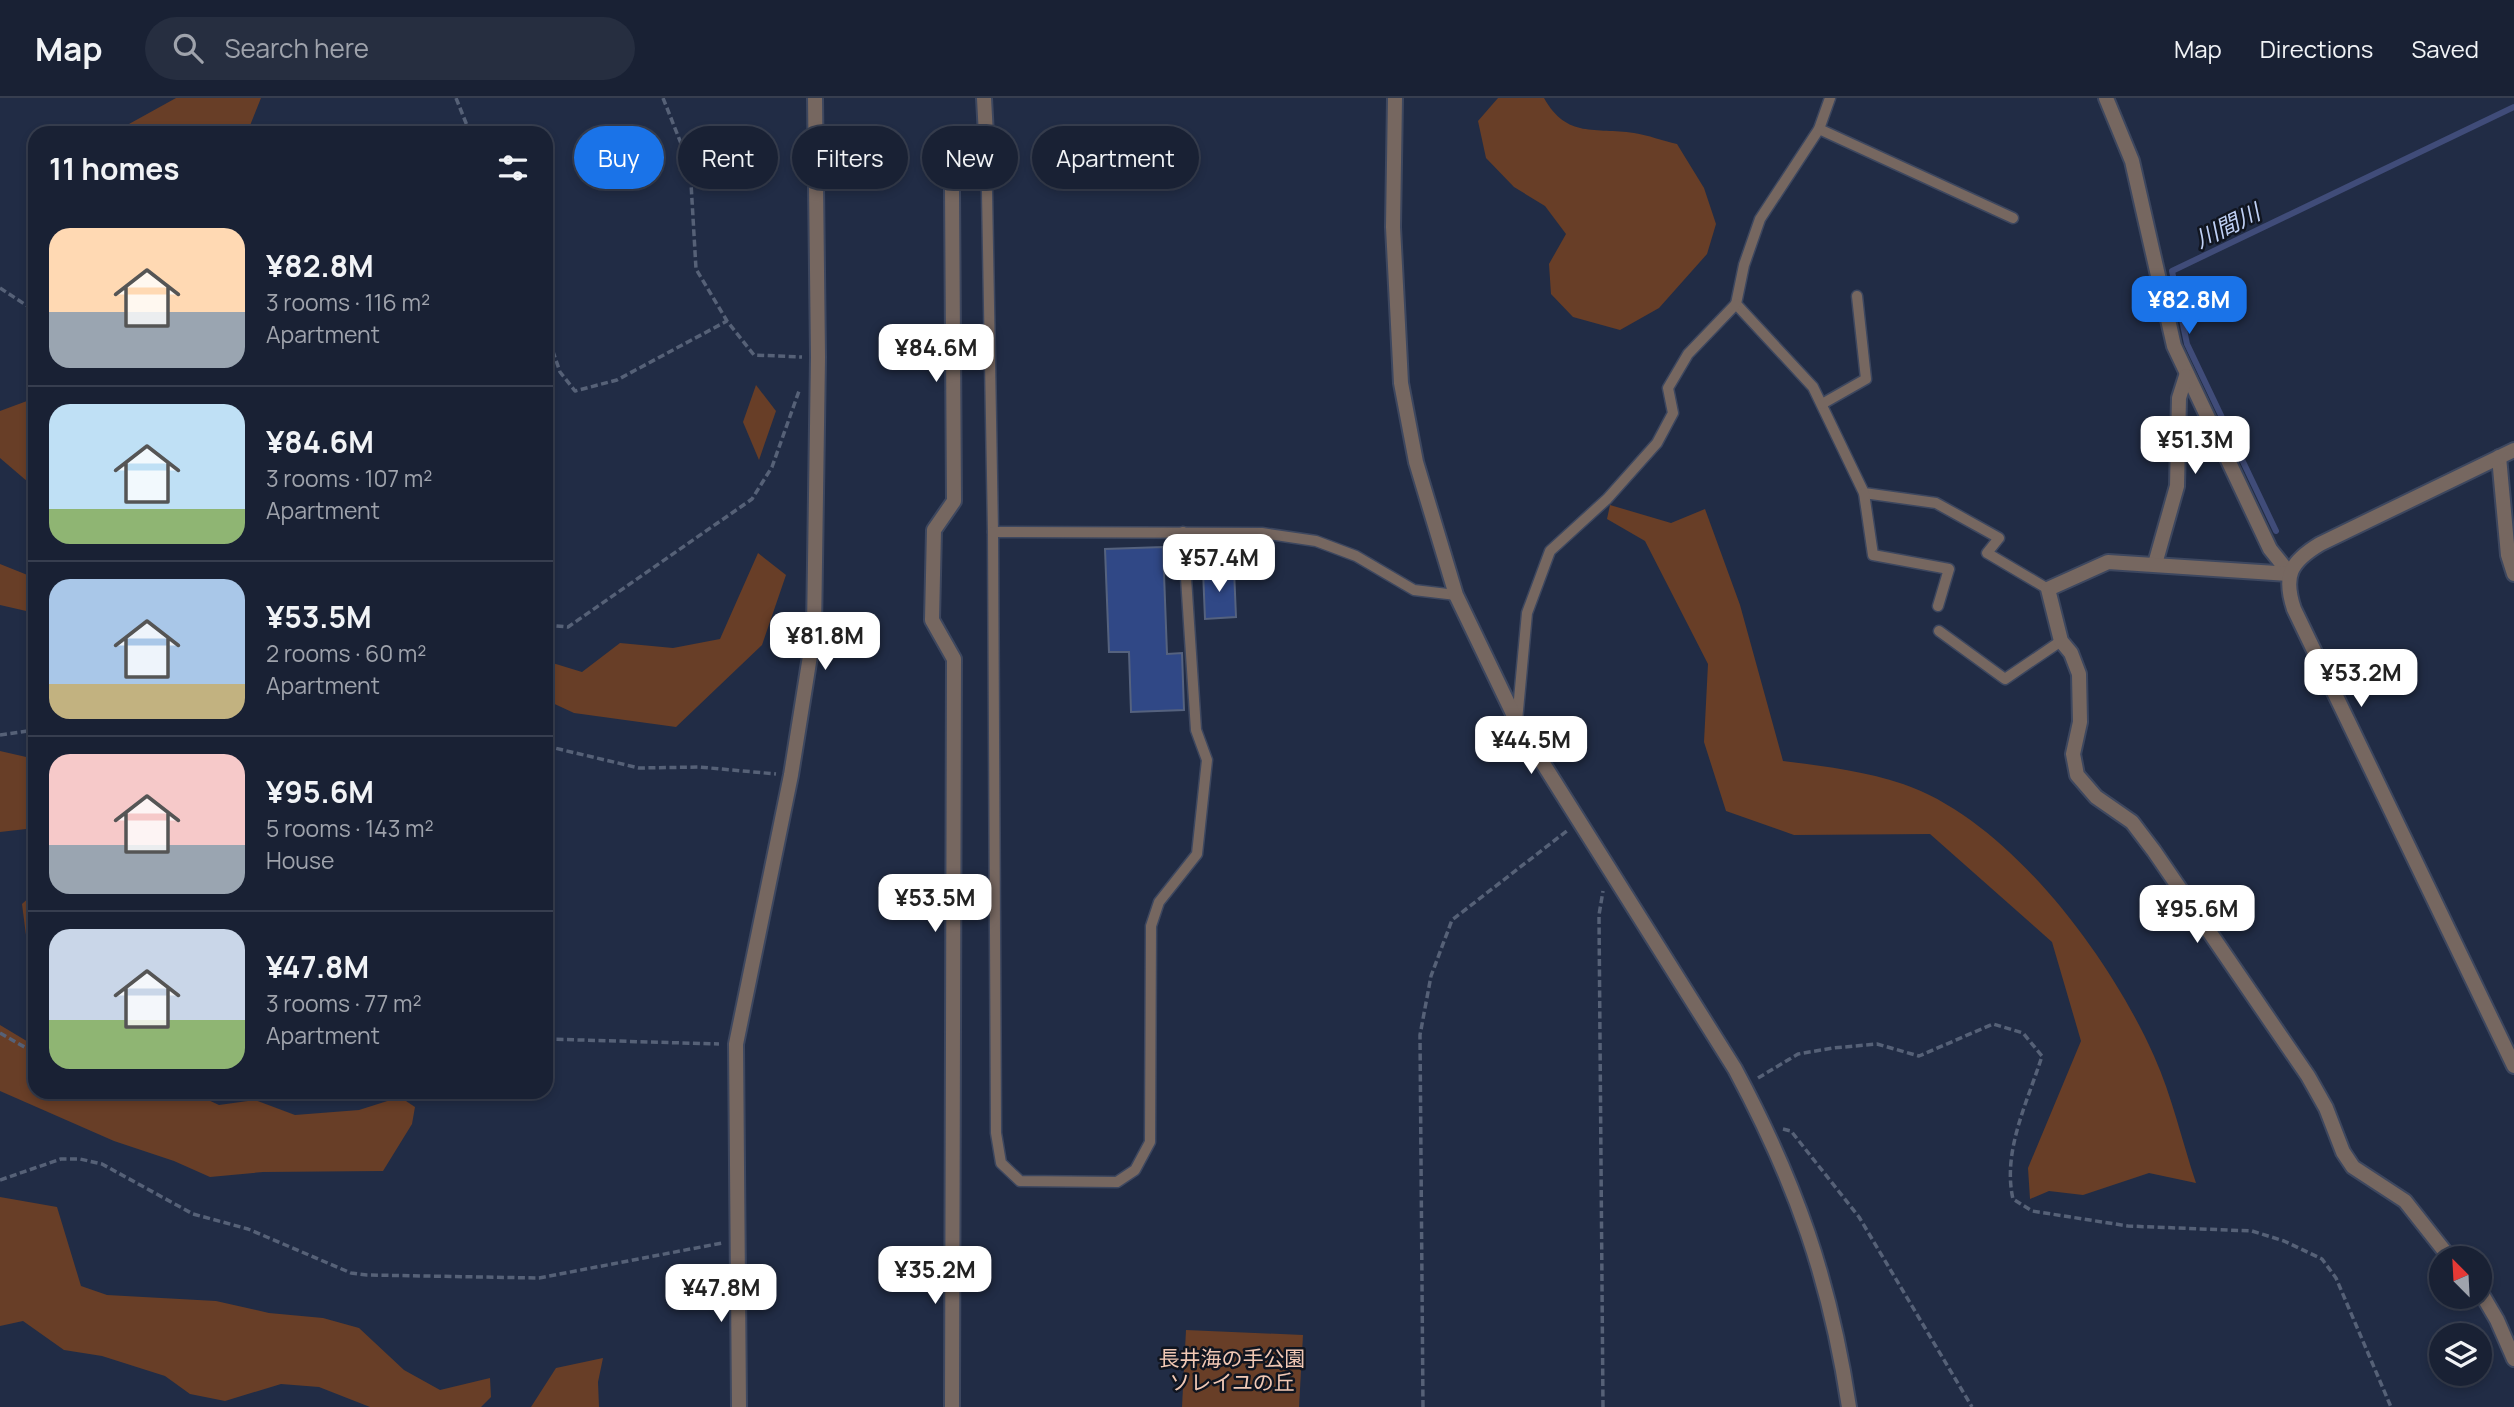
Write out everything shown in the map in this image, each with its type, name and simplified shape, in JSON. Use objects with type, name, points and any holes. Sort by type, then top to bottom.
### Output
[{"type":"street","points":[[739,1407],[736,1044],[791,775],[814,631],[818,357],[816,98]]},
{"type":"street","points":[[984,98],[986,126]]},
{"type":"street","points":[[1395,98],[1393,239],[1401,383],[1416,462],[1456,595],[1517,722],[1744,1086],[1764,1124],[1822,1268],[1840,1346],[1850,1407]]},
{"type":"street","points":[[2106,98],[2132,161],[2174,346],[2270,548],[2290,574]]},
{"type":"street","points":[[952,1407],[954,659],[932,620],[934,530],[954,501],[953,189]]},
{"type":"street","points":[[2155,564],[2177,486],[2179,398],[2186,376]]},
{"type":"street","points":[[2514,450],[2319,544],[2296,561],[2290,574],[2289,596],[2514,1066]]},
{"type":"street","points":[[2499,457],[2508,555],[2514,574]]},
{"type":"street","points":[[2290,574],[2108,562],[2048,589],[2060,641],[2071,653],[2079,674],[2080,722],[2073,754],[2077,775],[2096,796],[2132,822],[2154,852],[2308,1076],[2326,1108],[2343,1152],[2353,1167],[2404,1201],[2440,1246]]},
{"type":"street","points":[[2491,1309],[2514,1359]]},
{"type":"lane","points":[[1517,722],[1527,613],[1550,551],[1607,499],[1657,443],[1673,413],[1668,388],[1688,354],[1736,304],[1744,265],[1760,219],[1819,129],[1830,98]]},
{"type":"lane","points":[[1819,129],[2013,218]]},
{"type":"lane","points":[[987,189],[993,532],[996,1133],[1001,1163],[1020,1181],[1117,1182],[1135,1170],[1150,1142],[1151,926],[1159,902],[1197,854],[1207,760],[1196,730],[1183,532]]},
{"type":"lane","points":[[1822,404],[1866,379],[1857,296]]},
{"type":"lane","points":[[1736,304],[1813,387],[1864,493],[1873,555],[1949,569],[1938,606]]},
{"type":"lane","points":[[1864,493],[1936,503],[1999,538],[1987,553],[2048,589]]},
{"type":"lane","points":[[993,532],[1262,533],[1316,541],[1356,556],[1414,590],[1456,595]]},
{"type":"lane","points":[[1939,631],[2005,679],[2060,641]]},
{"type":"path","points":[[456,98],[467,126]]},
{"type":"path","points":[[663,98],[690,166],[696,269],[727,321],[754,355],[818,357]]},
{"type":"path","points":[[0,288],[28,306]]},
{"type":"path","points":[[553,352],[560,372],[575,391],[617,380],[727,321]]},
{"type":"path","points":[[553,626],[568,627],[752,499],[772,467],[802,383]]},
{"type":"path","points":[[0,736],[28,731]]},
{"type":"path","points":[[553,748],[639,768],[699,766],[791,775]]},
{"type":"path","points":[[1423,1407],[1420,1035],[1431,976],[1452,920],[1577,821]]},
{"type":"path","points":[[1603,1407],[1599,915],[1608,869]]},
{"type":"path","points":[[1744,1086],[1798,1054],[1877,1044],[1919,1056],[1993,1024],[2023,1033],[2042,1056],[2014,1143],[2008,1179],[2013,1199],[2032,1211],[2128,1226],[2252,1231],[2284,1241],[2322,1259],[2336,1278],[2391,1407]]},
{"type":"path","points":[[0,1033],[28,1049]]},
{"type":"path","points":[[553,1039],[736,1044]]},
{"type":"path","points":[[1764,1124],[1791,1131],[1859,1217],[1972,1407]]},
{"type":"path","points":[[0,1180],[61,1159],[80,1158],[102,1164],[193,1214],[248,1229],[351,1273],[367,1275],[539,1278],[738,1240]]},
{"type":"green space","points":[[176,98],[261,98],[250,126],[119,126],[129,124]]},
{"type":"green space","points":[[1498,98],[1544,98],[1562,120],[1572,126],[1639,134],[1677,144],[1704,188],[1716,224],[1707,254],[1659,308],[1620,330],[1573,317],[1551,294],[1549,264],[1566,234],[1545,206],[1514,187],[1486,158],[1478,121]]},
{"type":"green space","points":[[756,385],[776,411],[759,460],[743,422]]},
{"type":"green space","points":[[28,401],[28,482],[0,458],[0,411]]},
{"type":"green space","points":[[1610,505],[1671,523],[1705,509],[1740,605],[1783,761],[1873,776],[1903,784],[1942,802],[1981,828],[2052,896],[2083,936],[2135,1017],[2166,1087],[2196,1183],[2149,1173],[2083,1195],[2049,1191],[2030,1199],[2028,1168],[2081,1041],[2052,942],[1930,834],[1794,835],[1726,811],[1704,742],[1708,664],[1645,541],[1607,519]]},
{"type":"green space","points":[[758,553],[786,575],[762,645],[676,727],[574,713],[553,703],[553,663],[582,672],[620,643],[673,648],[720,639]]},
{"type":"green space","points":[[0,564],[28,575],[28,611],[0,605]]},
{"type":"green space","points":[[0,751],[28,757],[28,829],[0,832]]},
{"type":"green space","points":[[28,898],[28,943],[27,943],[22,904]]},
{"type":"green space","points":[[0,1025],[28,1042],[28,1099],[206,1099],[219,1105],[255,1100],[295,1115],[359,1110],[394,1099],[403,1099],[415,1107],[412,1124],[383,1171],[263,1172],[210,1177],[174,1161],[114,1141],[0,1091]]},
{"type":"green space","points":[[0,1197],[57,1207],[81,1286],[107,1295],[216,1301],[269,1313],[323,1318],[359,1328],[404,1370],[440,1390],[490,1378],[491,1397],[481,1407],[370,1407],[319,1387],[281,1384],[225,1401],[190,1394],[165,1376],[102,1356],[64,1350],[23,1321],[0,1326]]},
{"type":"green space","name":"長井海の手公園 ソレイユの丘","points":[[1186,1330],[1303,1335],[1299,1407],[1182,1407]]},
{"type":"green space","points":[[603,1358],[598,1382],[599,1407],[531,1407],[556,1368]]},
{"type":"building","points":[[1163,547],[1167,654],[1182,653],[1184,710],[1131,712],[1129,652],[1109,652],[1105,549]]},
{"type":"building","points":[[1234,569],[1236,617],[1205,619],[1203,570]]},
{"type":"waterway","name":"川間川","points":[[2276,531],[2187,344],[2172,271],[2514,107]]}]
